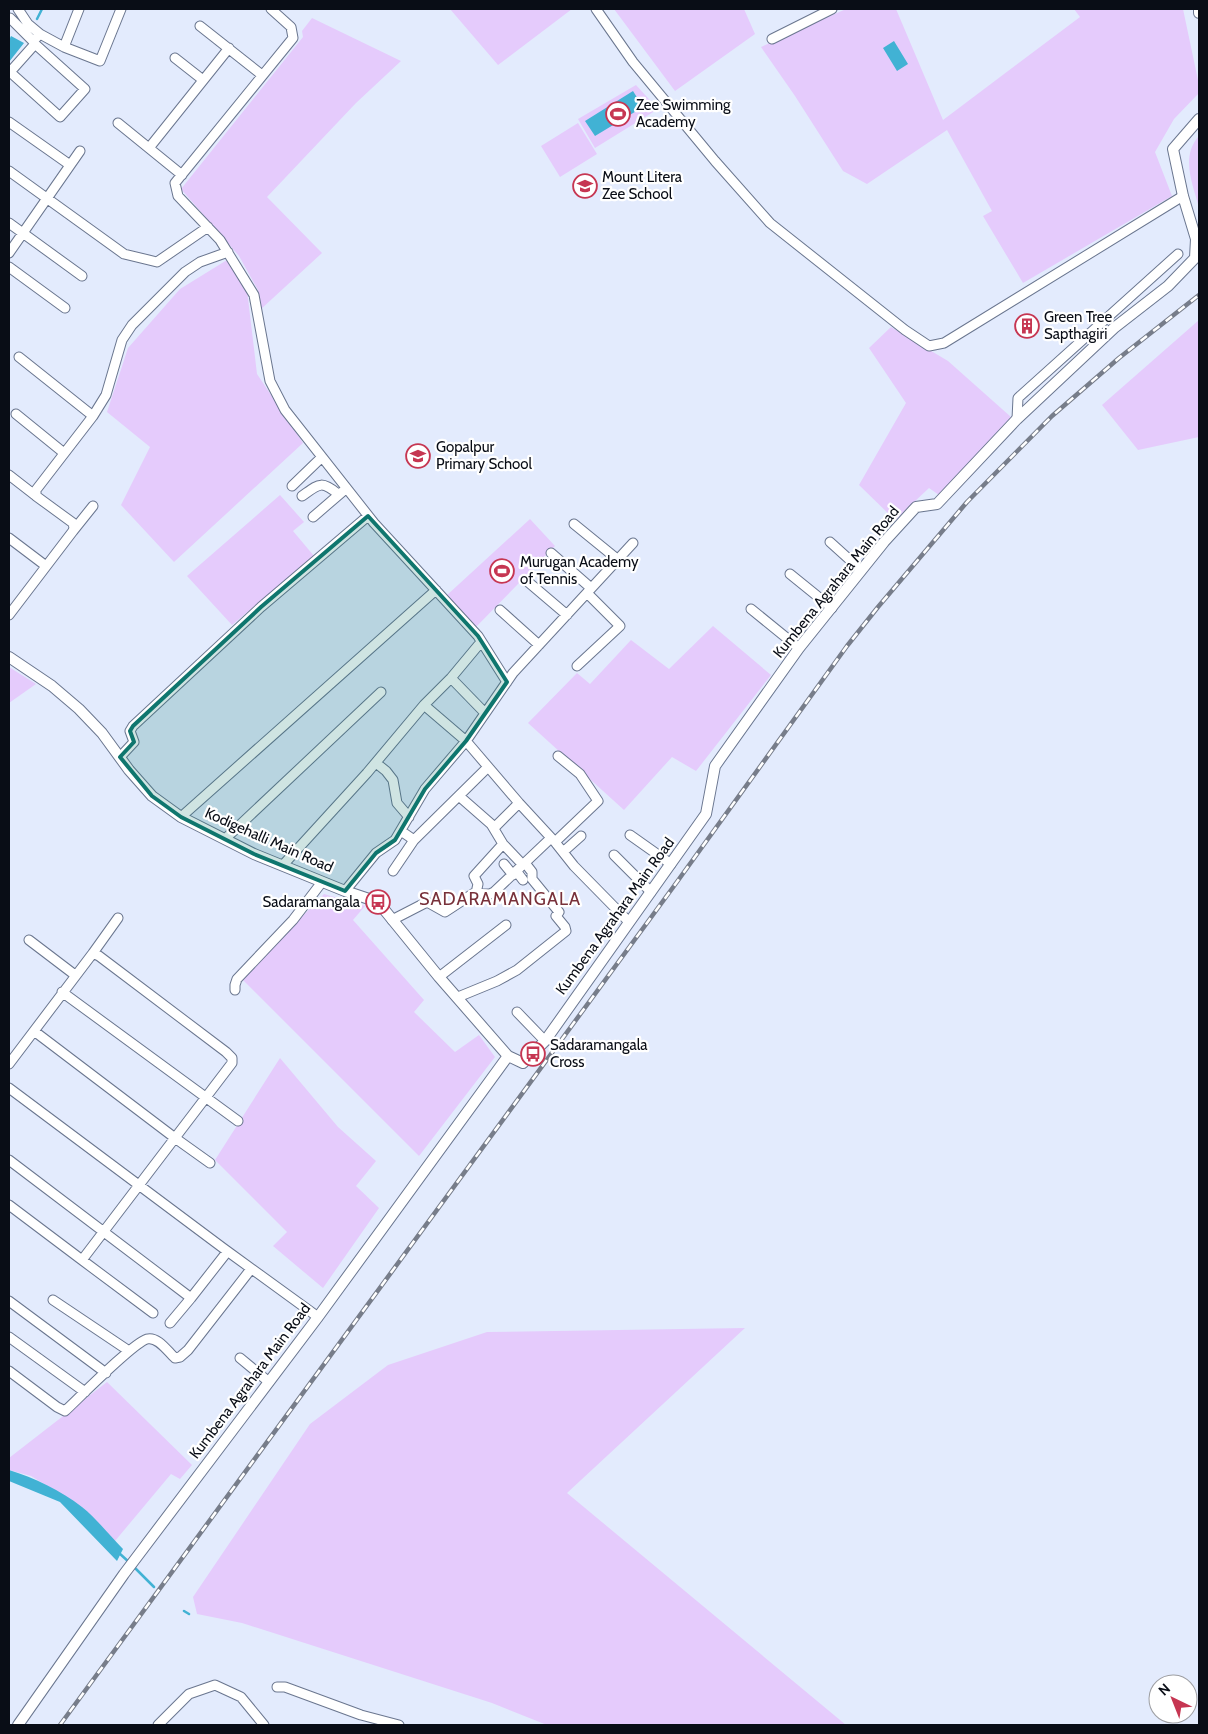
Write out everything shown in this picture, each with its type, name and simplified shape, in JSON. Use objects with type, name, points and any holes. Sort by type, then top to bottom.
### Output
[{"type":"street","points":[[40,34],[34,43],[10,72],[60,117],[85,89],[34,43],[10,18],[18,9],[28,24],[40,34],[64,47],[100,61],[121,9]]},
{"type":"street","points":[[64,47],[80,9]]},
{"type":"street","points":[[271,9],[291,27],[293,38],[175,183],[178,196],[220,240],[254,295],[270,381],[285,410],[322,458],[342,491],[368,516],[481,642],[507,682]]},
{"type":"street","points":[[596,9],[633,62],[715,161],[770,223],[905,330],[929,346],[944,342],[1183,196]]},
{"type":"street","points":[[772,39],[832,9]]},
{"type":"street","points":[[200,26],[262,75]]},
{"type":"street","points":[[149,148],[228,48]]},
{"type":"street","points":[[175,58],[203,80]]},
{"type":"street","name":"Kumbena Agrahara Main Road","points":[[18,1725],[131,1565],[318,1317],[508,1056],[523,1063],[545,1041],[706,814],[715,766],[799,648],[861,570],[916,507],[937,504],[1017,419],[1114,328],[1168,286],[1195,258],[1196,239],[1183,196],[1173,148],[1199,119]]},
{"type":"street","points":[[9,122],[70,165]]},
{"type":"street","points":[[118,124],[182,175]]},
{"type":"street","points":[[9,253],[80,151]]},
{"type":"street","points":[[9,171],[124,254],[157,262],[208,227]]},
{"type":"street","points":[[9,223],[82,276]]},
{"type":"street","points":[[36,496],[36,490],[93,416],[106,396],[122,340],[132,324],[185,272],[200,262],[228,252]]},
{"type":"street","points":[[1017,419],[1018,398],[1178,254]]},
{"type":"street","points":[[9,267],[65,308]]},
{"type":"street","points":[[18,357],[93,416]]},
{"type":"street","points":[[16,414],[64,453]]},
{"type":"street","points":[[292,486],[322,458]]},
{"type":"street","points":[[9,474],[72,524],[73,531]]},
{"type":"street","points":[[302,496],[318,485],[323,484],[342,491]]},
{"type":"street","points":[[313,517],[342,491]]},
{"type":"street","points":[[9,614],[93,506]]},
{"type":"street","points":[[120,757],[134,742],[130,731],[133,726],[261,607],[368,516]]},
{"type":"street","points":[[574,524],[617,559]]},
{"type":"street","points":[[9,538],[46,566]]},
{"type":"street","points":[[830,542],[861,570]]},
{"type":"street","points":[[345,891],[376,853],[395,840],[425,789],[466,741],[507,682],[633,543]]},
{"type":"street","points":[[551,554],[589,590],[620,626],[577,666]]},
{"type":"street","points":[[790,574],[832,608]]},
{"type":"street","points":[[527,581],[567,615]]},
{"type":"street","points":[[182,817],[436,590]]},
{"type":"street","points":[[751,609],[799,648]]},
{"type":"street","points":[[500,610],[539,645]]},
{"type":"street","points":[[283,865],[376,763],[424,705],[451,678],[481,642]]},
{"type":"street","name":"Kodigehalli Main Road","points":[[9,657],[52,686],[79,709],[102,733],[152,796],[182,817],[254,854],[345,891],[378,902],[508,1056]]},
{"type":"street","points":[[451,678],[486,713]]},
{"type":"street","points":[[225,839],[381,692]]},
{"type":"street","points":[[424,705],[466,741],[519,804],[629,922]]},
{"type":"street","points":[[392,920],[425,903],[429,903],[445,912],[471,894],[490,894],[494,892],[598,801],[580,774],[558,756]]},
{"type":"street","points":[[376,763],[393,780],[397,804],[409,818]]},
{"type":"street","points":[[393,871],[414,840],[488,767]]},
{"type":"street","points":[[459,796],[494,828],[520,869],[523,880]]},
{"type":"street","points":[[494,828],[519,804]]},
{"type":"street","points":[[401,831],[414,840]]},
{"type":"street","points":[[630,835],[671,864]]},
{"type":"street","points":[[563,852],[581,836]]},
{"type":"street","points":[[476,893],[478,884],[474,876],[503,844]]},
{"type":"street","points":[[614,856],[651,892]]},
{"type":"street","points":[[458,997],[497,981],[517,970],[566,931],[556,916],[559,912],[532,879],[532,872],[504,864]]},
{"type":"street","points":[[235,990],[237,979],[297,915],[322,882]]},
{"type":"street","points":[[9,1064],[118,918]]},
{"type":"street","points":[[439,976],[506,925]]},
{"type":"street","points":[[29,940],[74,975]]},
{"type":"street","points":[[82,1260],[232,1063],[232,1058],[226,1052],[92,953]]},
{"type":"street","points":[[62,992],[238,1121]]},
{"type":"street","points":[[517,1012],[545,1041]]},
{"type":"street","points":[[34,1030],[210,1163]]},
{"type":"street","points":[[9,1088],[227,1252],[318,1317]]},
{"type":"street","points":[[9,1160],[192,1298]]},
{"type":"street","points":[[9,1205],[153,1313]]},
{"type":"street","points":[[170,1323],[192,1298],[227,1252]]},
{"type":"street","points":[[9,1371],[65,1411],[129,1351],[147,1339],[154,1339],[175,1358],[180,1357],[251,1269]]},
{"type":"street","points":[[53,1300],[129,1351]]},
{"type":"street","points":[[9,1301],[106,1372]]},
{"type":"street","points":[[9,1337],[85,1392]]},
{"type":"street","points":[[240,1358],[269,1382]]},
{"type":"street","points":[[158,1725],[189,1694],[215,1684],[241,1697],[264,1725]]},
{"type":"street","points":[[277,1687],[285,1686],[361,1715],[399,1725]]},
{"type":"highlighted area","points":[[368,516],[478,636],[507,682],[466,741],[425,789],[395,840],[376,853],[345,891],[254,854],[181,817],[152,796],[120,757],[134,742],[130,731],[133,726],[261,607]]},
{"type":"shaded area","points":[[450,9],[572,9],[498,65]]},
{"type":"shaded area","points":[[614,9],[744,9],[755,34],[675,91]]},
{"type":"shaded area","points":[[846,9],[896,9],[943,120],[1080,17],[1074,9],[1183,9],[1199,93],[1174,119],[1155,152],[1172,196],[1023,283],[983,216],[992,211],[947,130],[867,184],[843,171],[761,47]]},
{"type":"shaded area","points":[[312,18],[401,61],[356,103],[267,197],[322,253],[260,310],[258,290],[239,256],[181,189],[303,37],[302,31]]},
{"type":"shaded area","name":"Zee Swimming Academy","points":[[636,85],[658,109],[595,148],[578,119]]},
{"type":"shaded area","points":[[578,123],[597,154],[560,177],[541,146]]},
{"type":"shaded area","points":[[1199,136],[1199,208],[1191,180],[1189,162],[1193,144]]},
{"type":"shaded area","points":[[227,260],[247,290],[257,374],[303,443],[174,562],[121,505],[150,447],[107,412],[128,348],[180,289]]},
{"type":"shaded area","points":[[1199,320],[1199,437],[1138,450],[1102,405]]},
{"type":"shaded area","points":[[891,327],[948,361],[1011,417],[939,495],[929,488],[895,520],[859,485],[906,403],[869,348]]},
{"type":"shaded area","points":[[280,495],[304,522],[293,531],[314,556],[232,625],[187,576]]},
{"type":"shaded area","name":"Murugan Academy of Tennis","points":[[530,519],[555,546],[475,628],[446,596]]},
{"type":"shaded area","points":[[713,626],[771,675],[696,771],[672,757],[624,810],[528,723],[577,673],[590,684],[631,640],[669,669]]},
{"type":"shaded area","points":[[9,667],[36,684],[9,703]]},
{"type":"shaded area","points":[[324,894],[365,906],[353,920],[424,1000],[414,1012],[455,1052],[479,1035],[495,1057],[419,1156],[242,979]]},
{"type":"shaded area","points":[[280,1058],[338,1127],[376,1161],[356,1186],[379,1208],[323,1288],[273,1246],[287,1232],[215,1160]]},
{"type":"shaded area","points":[[745,1328],[567,1493],[846,1725],[547,1725],[492,1703],[242,1623],[197,1614],[193,1597],[310,1424],[388,1365],[487,1332]]},
{"type":"shaded area","points":[[107,1382],[192,1465],[180,1479],[171,1474],[115,1541],[83,1508],[31,1476],[9,1470],[9,1458]]},
{"type":"water","points":[[11,36],[24,43],[9,62],[9,40]]},
{"type":"water","points":[[894,41],[908,64],[897,71],[883,48]]},
{"type":"water","points":[[633,91],[643,107],[595,136],[585,121]]},
{"type":"water","points":[[9,1470],[47,1485],[82,1507],[123,1549],[117,1561],[60,1502],[9,1481]]},
{"type":"waterway","points":[[37,19],[42,9]]},
{"type":"waterway","points":[[119,1553],[130,1563]]},
{"type":"waterway","points":[[134,1567],[154,1587]]},
{"type":"waterway","points":[[184,1611],[189,1614]]},
{"type":"railway","points":[[60,1725],[674,886],[847,646],[878,607],[967,502],[1052,416],[1119,358],[1199,295]]},
{"type":"place","name":"Zee Swimming Academy","points":[[618,114]]},
{"type":"place","name":"Mount Litera Zee School","points":[[585,186]]},
{"type":"place","name":"Green Tree Sapthagiri","points":[[1027,326]]},
{"type":"place","name":"Gopalpur Primary School","points":[[418,456]]},
{"type":"place","name":"Murugan Academy of Tennis","points":[[502,571]]},
{"type":"place","name":"Sadaramangala","points":[[378,902]]},
{"type":"place","name":"Sadaramangala Cross","points":[[533,1054]]},
{"type":"district","name":"SADARAMANGALA","points":[[500,899]]}]
